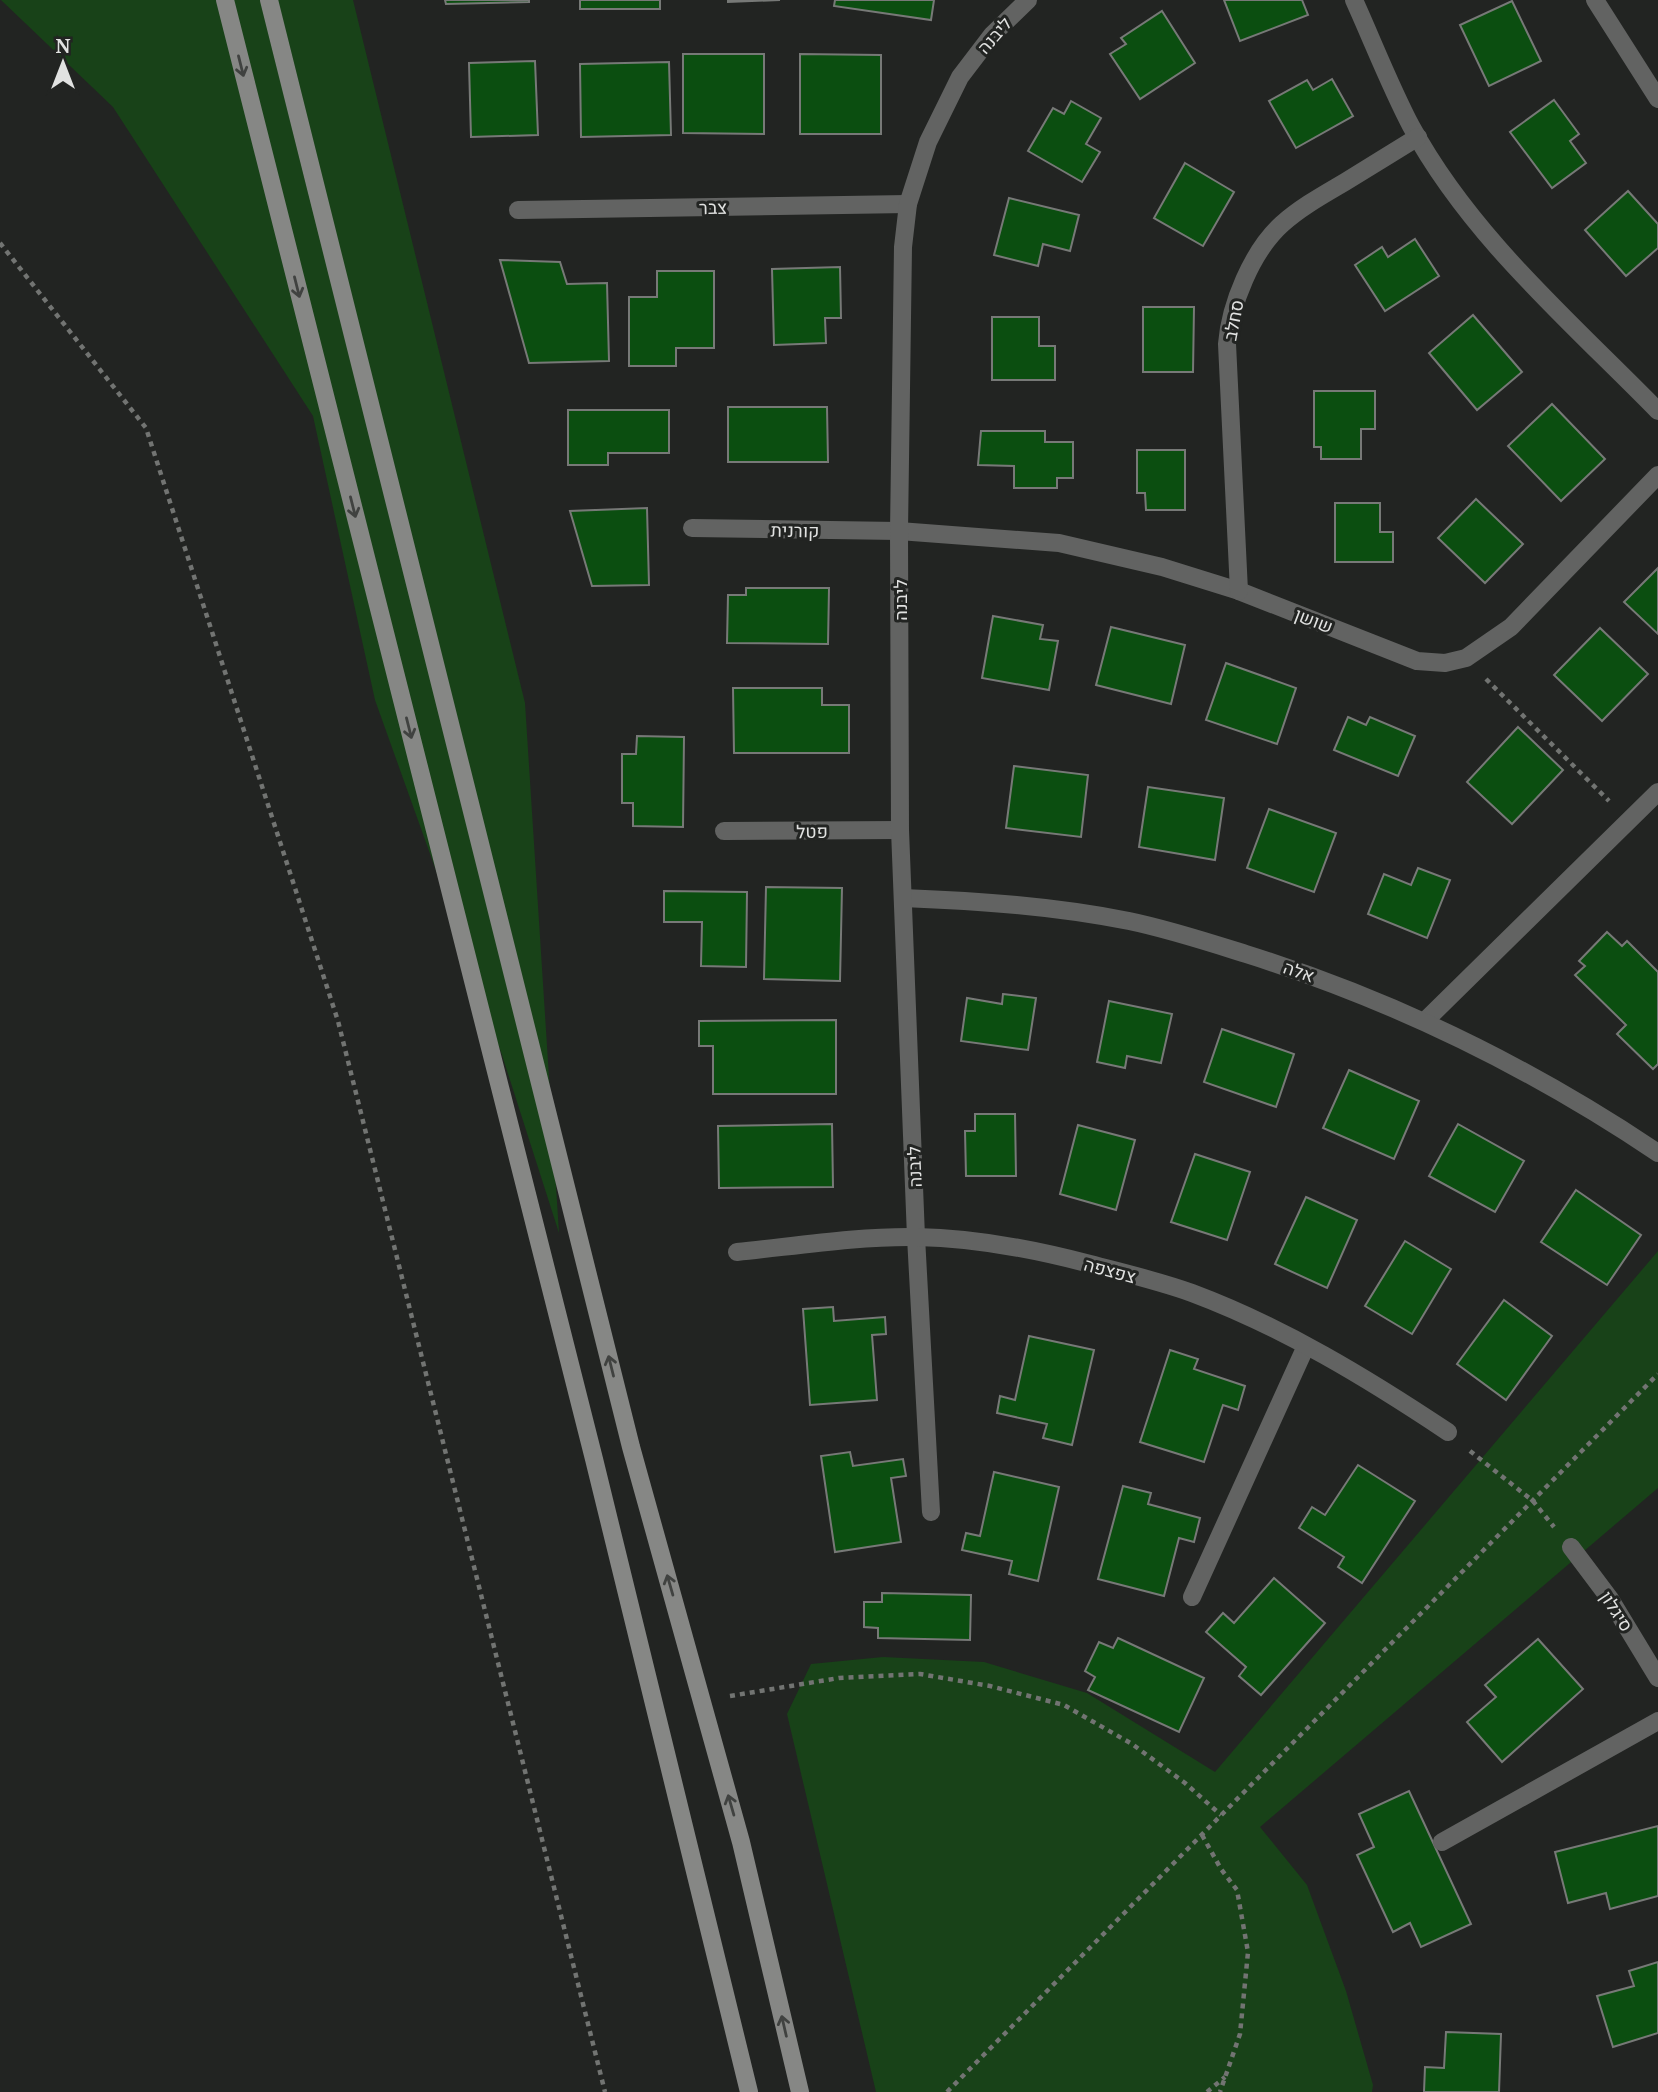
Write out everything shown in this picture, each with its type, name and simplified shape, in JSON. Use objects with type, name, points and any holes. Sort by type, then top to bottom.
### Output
[{"type":"main road","points":[[225,0],[594,1459],[749,2092]]},
{"type":"main road","points":[[269,0],[631,1447],[741,1842],[800,2092]]},
{"type":"street","name":"ליבנה","points":[[931,1512],[916,1237],[900,830],[900,297],[903,247],[908,204],[928,142],[960,77],[992,35],[1028,0]]},
{"type":"street","points":[[1354,0],[1418,137],[1444,177],[1506,256],[1658,411]]},
{"type":"street","points":[[1595,0],[1658,99]]},
{"type":"street","name":"סחלב","points":[[1239,591],[1227,344],[1231,317],[1239,292],[1261,251],[1280,225],[1308,203],[1418,137]]},
{"type":"street","name":"צבר","points":[[518,210],[908,204]]},
{"type":"street","name":"שושן","points":[[899,531],[1059,543],[1162,567],[1239,591],[1417,661],[1445,663],[1466,658],[1511,627],[1658,475]]},
{"type":"street","name":"קורנית","points":[[692,528],[899,531]]},
{"type":"street","points":[[1425,1021],[1658,792]]},
{"type":"street","name":"פטל","points":[[723,831],[900,830]]},
{"type":"street","name":"אלה","points":[[903,898],[981,901],[1130,921],[1298,970],[1425,1021],[1544,1081],[1658,1153]]},
{"type":"street","name":"צפצפה","points":[[737,1252],[916,1237],[1012,1246],[1133,1275],[1190,1293],[1248,1316],[1381,1387],[1447,1432]]},
{"type":"street","points":[[1192,1597],[1306,1346]]},
{"type":"street","name":"סיגלון","points":[[1571,1547],[1610,1599],[1658,1678]]},
{"type":"street","points":[[1442,1842],[1658,1721]]},
{"type":"path","points":[[0,243],[146,428],[338,1021],[605,2092]]},
{"type":"path","points":[[1466,658],[1629,821]]},
{"type":"path","points":[[947,2092],[1658,1374]]},
{"type":"path","points":[[1447,1432],[1533,1501],[1571,1547]]},
{"type":"path","points":[[702,1700],[839,1678],[920,1674],[990,1686],[1063,1705],[1132,1744],[1185,1783],[1221,1815]]},
{"type":"path","points":[[1202,1835],[1221,1869],[1237,1890],[1248,1952],[1240,2034],[1220,2092]]},
{"type":"path","points":[[1207,2092],[1226,2077]]},
{"type":"green space","points":[[1,0],[353,0],[525,703],[559,1233],[502,1055],[375,700],[313,416],[113,107]]},
{"type":"green space","points":[[1658,1251],[1658,1488],[1260,1827],[1307,1885],[1346,1991],[1373,2085],[1372,2092],[876,2092],[787,1714],[811,1664],[883,1657],[984,1662],[1087,1693],[1215,1772]]},
{"type":"building","points":[[445,0],[529,0],[529,2],[446,4]]},
{"type":"building","points":[[580,0],[660,0],[660,9],[580,9]]},
{"type":"building","points":[[728,0],[780,0],[728,2]]},
{"type":"building","points":[[835,0],[934,0],[931,20],[834,6]]},
{"type":"building","points":[[1224,0],[1302,0],[1308,15],[1240,41]]},
{"type":"building","points":[[1512,1],[1541,61],[1489,86],[1460,25]]},
{"type":"building","points":[[1162,11],[1195,63],[1140,99],[1110,54],[1126,44],[1121,38]]},
{"type":"building","points":[[683,54],[764,54],[764,134],[683,133]]},
{"type":"building","points":[[800,54],[881,55],[881,134],[800,134]]},
{"type":"building","points":[[535,61],[538,135],[471,137],[469,63]]},
{"type":"building","points":[[669,62],[671,135],[581,137],[580,64]]},
{"type":"building","points":[[1332,79],[1353,116],[1296,148],[1269,101],[1307,80],[1313,90]]},
{"type":"building","points":[[1554,100],[1579,134],[1570,141],[1586,163],[1552,188],[1510,132]]},
{"type":"building","points":[[1071,101],[1101,118],[1086,144],[1100,152],[1082,182],[1028,151],[1053,108],[1064,114]]},
{"type":"building","points":[[1185,163],[1234,192],[1203,246],[1154,218]]},
{"type":"building","points":[[1628,191],[1658,224],[1658,248],[1626,276],[1585,230]]},
{"type":"building","points":[[1009,198],[1079,215],[1070,251],[1043,244],[1038,266],[994,255]]},
{"type":"building","points":[[1415,239],[1439,276],[1385,311],[1355,265],[1382,247],[1388,257]]},
{"type":"building","points":[[500,260],[560,262],[567,284],[607,283],[609,361],[529,363]]},
{"type":"building","points":[[840,267],[841,318],[825,318],[826,343],[774,345],[772,269]]},
{"type":"building","points":[[657,271],[714,271],[714,348],[676,348],[676,366],[629,366],[629,297],[657,297]]},
{"type":"building","points":[[1143,307],[1194,307],[1193,372],[1143,372]]},
{"type":"building","points":[[1473,315],[1522,372],[1477,410],[1429,353]]},
{"type":"building","points":[[992,317],[1039,317],[1039,346],[1055,346],[1055,380],[992,380]]},
{"type":"building","points":[[1314,391],[1375,391],[1375,429],[1361,429],[1361,459],[1321,459],[1321,447],[1314,447]]},
{"type":"building","points":[[1552,404],[1605,459],[1561,501],[1508,446]]},
{"type":"building","points":[[728,407],[827,407],[828,462],[728,462]]},
{"type":"building","points":[[568,410],[669,410],[669,453],[608,453],[608,465],[568,465]]},
{"type":"building","points":[[981,431],[1045,431],[1045,442],[1073,442],[1073,478],[1057,478],[1057,488],[1014,488],[1014,466],[978,465]]},
{"type":"building","points":[[1137,450],[1185,450],[1185,510],[1146,510],[1145,493],[1137,493]]},
{"type":"building","points":[[1476,499],[1523,544],[1485,583],[1438,538]]},
{"type":"building","points":[[1335,503],[1380,503],[1380,532],[1393,532],[1393,562],[1335,562]]},
{"type":"building","points":[[647,508],[649,585],[592,586],[570,511]]},
{"type":"building","points":[[1658,568],[1658,634],[1624,602]]},
{"type":"building","points":[[746,588],[829,588],[828,644],[727,643],[728,595],[746,595]]},
{"type":"building","points":[[993,616],[1043,625],[1040,639],[1058,641],[1049,690],[982,678]]},
{"type":"building","points":[[1111,627],[1185,645],[1171,704],[1096,685]]},
{"type":"building","points":[[1600,628],[1648,674],[1602,721],[1554,675]]},
{"type":"building","points":[[1226,663],[1296,688],[1277,744],[1206,720]]},
{"type":"building","points":[[733,688],[822,688],[822,705],[849,705],[849,753],[734,753]]},
{"type":"building","points":[[1348,717],[1366,725],[1370,717],[1415,736],[1398,776],[1334,750]]},
{"type":"building","points":[[1518,727],[1563,770],[1512,824],[1467,782]]},
{"type":"building","points":[[637,736],[684,737],[683,827],[633,826],[633,803],[622,803],[622,754],[636,754]]},
{"type":"building","points":[[1014,766],[1088,775],[1081,837],[1006,828]]},
{"type":"building","points":[[1148,787],[1224,798],[1215,860],[1139,847]]},
{"type":"building","points":[[1269,809],[1336,833],[1314,892],[1247,868]]},
{"type":"building","points":[[1418,868],[1450,880],[1427,938],[1368,914],[1384,874],[1411,885]]},
{"type":"building","points":[[766,887],[842,888],[840,981],[764,979]]},
{"type":"building","points":[[664,891],[747,892],[746,967],[701,966],[702,922],[664,922]]},
{"type":"building","points":[[1607,932],[1622,946],[1627,941],[1658,972],[1658,1064],[1653,1069],[1617,1034],[1626,1025],[1575,975],[1585,966],[1579,961]]},
{"type":"building","points":[[1003,994],[1036,998],[1028,1050],[961,1041],[967,998],[1002,1004]]},
{"type":"building","points":[[1109,1001],[1172,1014],[1161,1063],[1127,1056],[1125,1068],[1097,1062]]},
{"type":"building","points":[[836,1020],[836,1094],[713,1094],[713,1046],[699,1046],[699,1021]]},
{"type":"building","points":[[1222,1029],[1294,1054],[1276,1107],[1204,1082]]},
{"type":"building","points":[[1349,1070],[1419,1101],[1394,1159],[1323,1128]]},
{"type":"building","points":[[975,1114],[1015,1114],[1016,1176],[966,1176],[965,1131],[975,1131]]},
{"type":"building","points":[[832,1124],[833,1187],[719,1188],[718,1126]]},
{"type":"building","points":[[1458,1124],[1524,1161],[1495,1212],[1429,1176]]},
{"type":"building","points":[[1078,1125],[1135,1140],[1116,1210],[1060,1194]]},
{"type":"building","points":[[1195,1154],[1250,1172],[1227,1240],[1171,1222]]},
{"type":"building","points":[[1576,1190],[1641,1235],[1607,1285],[1541,1242]]},
{"type":"building","points":[[1306,1197],[1357,1220],[1327,1288],[1275,1264]]},
{"type":"building","points":[[1405,1241],[1451,1269],[1412,1334],[1365,1306]]},
{"type":"building","points":[[1504,1300],[1552,1336],[1506,1400],[1457,1364]]},
{"type":"building","points":[[833,1307],[834,1321],[885,1317],[886,1334],[872,1335],[877,1400],[810,1405],[803,1309]]},
{"type":"building","points":[[1029,1336],[1094,1350],[1072,1445],[1043,1438],[1047,1424],[997,1413],[1000,1396],[1015,1400]]},
{"type":"building","points":[[1170,1350],[1198,1359],[1194,1369],[1245,1386],[1238,1410],[1223,1405],[1204,1462],[1140,1442]]},
{"type":"building","points":[[850,1452],[853,1466],[903,1459],[906,1476],[891,1478],[901,1542],[835,1552],[821,1456]]},
{"type":"building","points":[[1358,1465],[1415,1501],[1362,1583],[1338,1567],[1344,1557],[1299,1528],[1312,1507],[1325,1515]]},
{"type":"building","points":[[994,1472],[1059,1487],[1038,1581],[1009,1574],[1012,1561],[962,1550],[966,1533],[980,1536]]},
{"type":"building","points":[[1123,1486],[1151,1493],[1148,1504],[1200,1518],[1194,1542],[1179,1538],[1164,1596],[1098,1579]]},
{"type":"building","points":[[1274,1578],[1325,1623],[1261,1695],[1239,1676],[1246,1667],[1206,1632],[1223,1613],[1234,1623]]},
{"type":"building","points":[[882,1593],[971,1595],[970,1640],[878,1638],[878,1628],[864,1627],[864,1602],[882,1602]]},
{"type":"building","points":[[1118,1638],[1204,1678],[1179,1732],[1088,1690],[1095,1677],[1085,1671],[1099,1642],[1113,1648]]},
{"type":"building","points":[[1538,1639],[1583,1689],[1502,1762],[1467,1722],[1496,1697],[1485,1685]]},
{"type":"building","points":[[1409,1791],[1471,1924],[1421,1947],[1410,1923],[1393,1932],[1357,1855],[1374,1847],[1359,1814]]},
{"type":"building","points":[[1658,1826],[1658,1896],[1610,1909],[1606,1893],[1568,1903],[1555,1852]]},
{"type":"building","points":[[1658,1962],[1658,2033],[1613,2047],[1597,1996],[1634,1986],[1629,1971]]},
{"type":"building","points":[[1446,2032],[1501,2034],[1499,2092],[1424,2092],[1425,2067],[1444,2068]]}]
